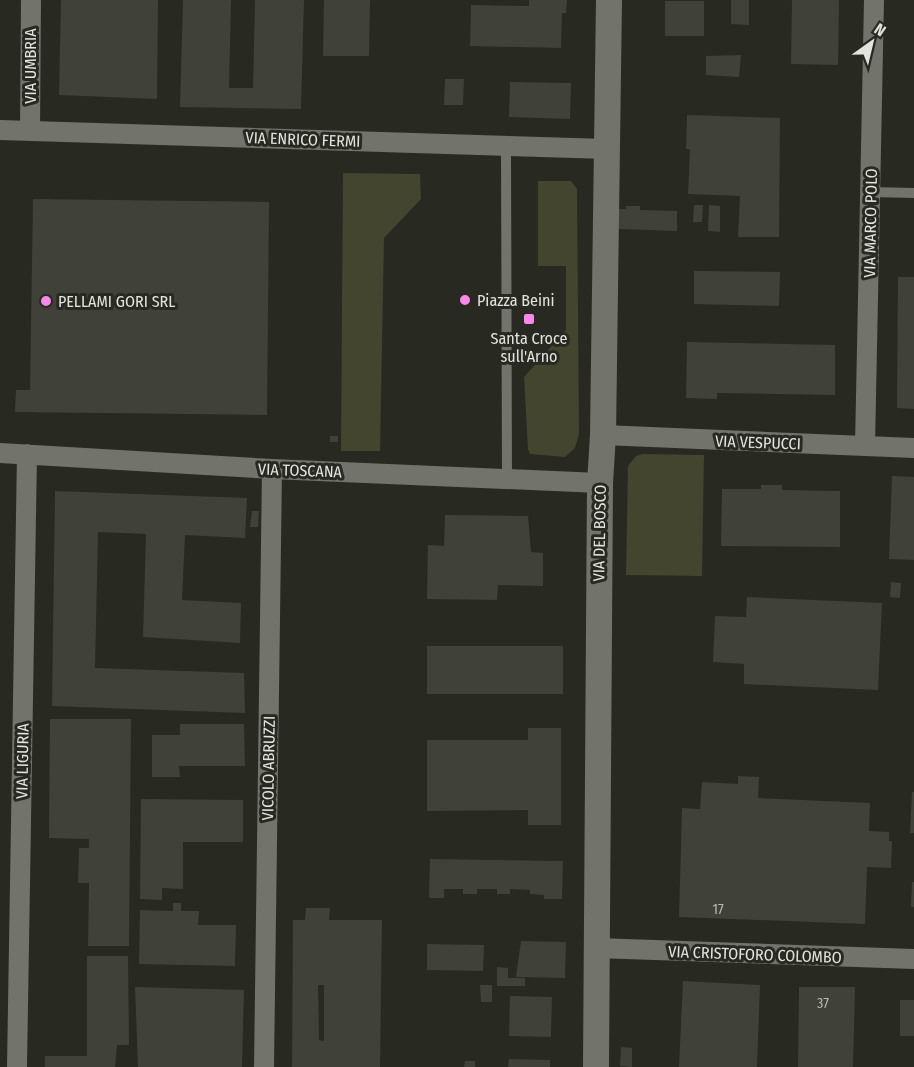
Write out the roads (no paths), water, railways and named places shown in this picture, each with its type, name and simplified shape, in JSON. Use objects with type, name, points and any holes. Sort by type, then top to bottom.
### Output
[{"type":"street","name":"VIA UMBRIA","points":[[30,131],[31,0]]},
{"type":"street","name":"VIA DEL BOSCO","points":[[596,1067],[600,483],[603,435],[609,0]]},
{"type":"street","name":"VIA MARCO POLO","points":[[865,446],[874,0]]},
{"type":"street","name":"VIA ENRICO FERMI","points":[[0,130],[607,149]]},
{"type":"street","name":"VIA VESPUCCI","points":[[603,435],[914,448]]},
{"type":"street","name":"VIA TOSCANA","points":[[0,453],[272,469],[600,483]]},
{"type":"street","name":"VIA LIGURIA","points":[[17,1067],[27,454]]},
{"type":"street","name":"VICOLO ABRUZZI","points":[[264,1067],[272,469]]},
{"type":"street","name":"VIA CRISTOFORO COLOMBO","points":[[596,948],[914,959]]},
{"type":"lane","points":[[506,145],[507,478]]},
{"type":"lane","points":[[870,192],[914,193]]},
{"type":"place","name":"Piazza Beini","points":[[465,300]]},
{"type":"place","name":"PELLAMI GORI SRL","points":[[46,301]]},
{"type":"place","name":"Santa Croce sull'Arno","points":[[529,319]]}]
